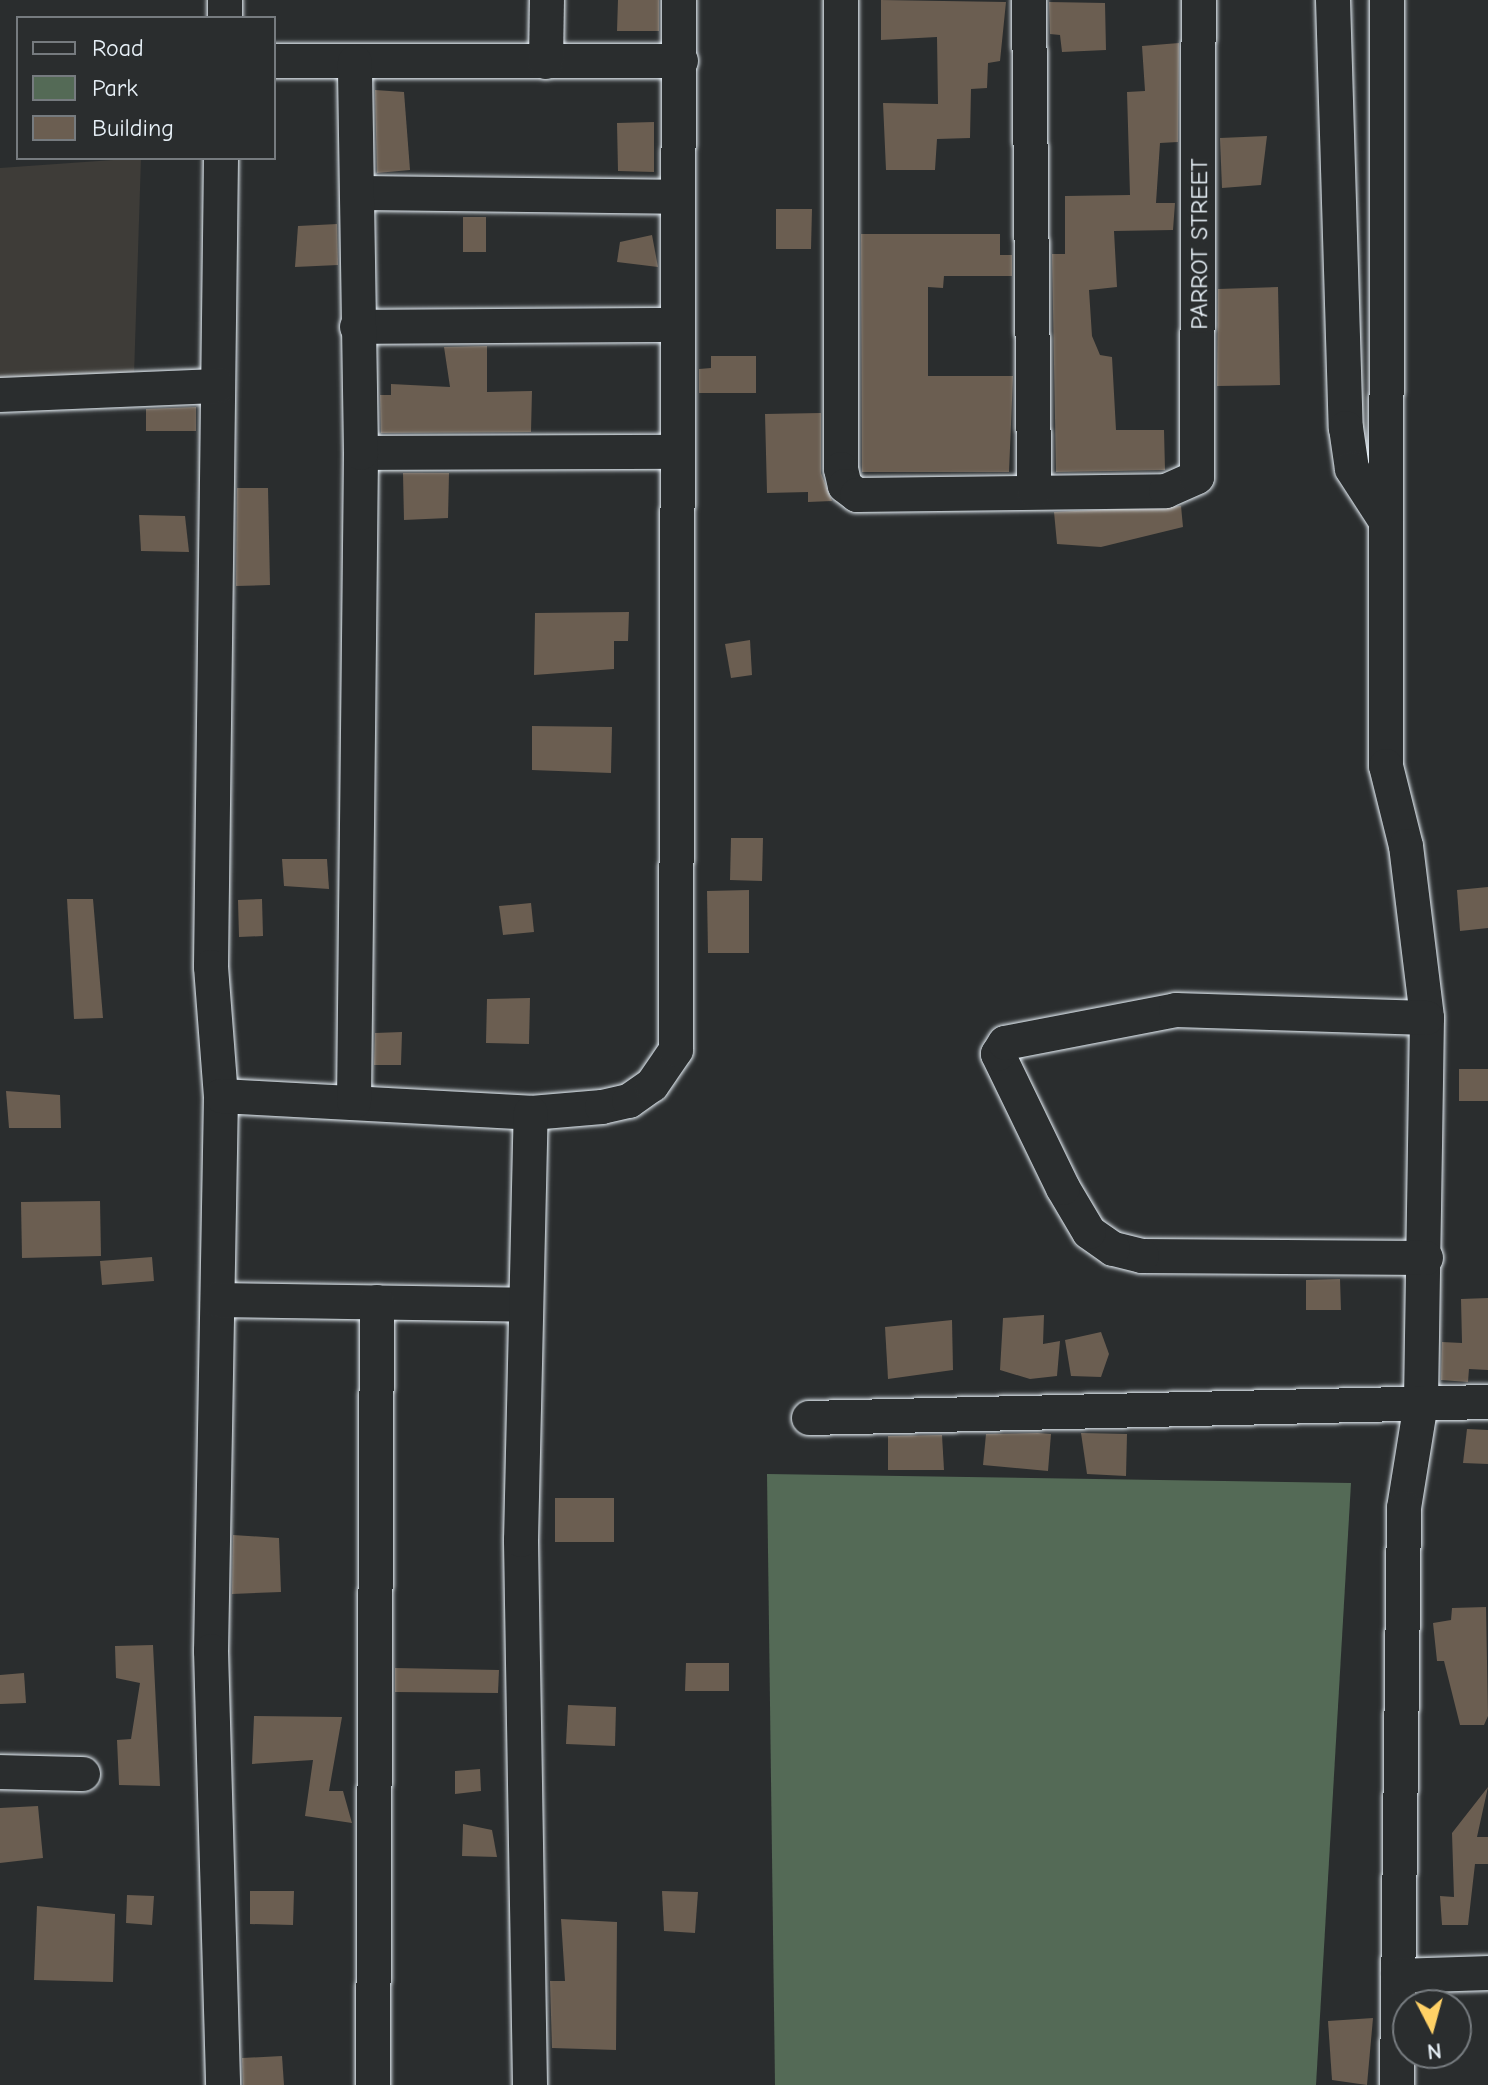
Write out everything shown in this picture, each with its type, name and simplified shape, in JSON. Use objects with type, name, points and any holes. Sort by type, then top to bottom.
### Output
[{"type":"street","points":[[546,62],[547,0]]},
{"type":"street","points":[[221,1096],[531,1113],[629,1101],[652,1085],[676,1050],[676,197],[681,61],[679,0]]},
{"type":"street","points":[[841,0],[845,486],[857,495],[1034,491],[1029,0]]},
{"type":"street","name":"PARROT STREET","points":[[1034,491],[1190,485],[1200,453],[1199,0]]},
{"type":"street","points":[[1333,0],[1346,428],[1358,477],[1385,520]]},
{"type":"street","points":[[1345,0],[1388,60]]},
{"type":"street","points":[[1387,0],[1386,766],[1406,846],[1427,1018],[1426,1258],[1421,1403],[1404,1508],[1397,2085]]},
{"type":"street","points":[[276,61],[681,61]]},
{"type":"street","points":[[354,1102],[361,453],[355,62]]},
{"type":"street","points":[[221,160],[211,967],[221,1096],[211,1651],[223,2085]]},
{"type":"street","points":[[359,193],[676,197]]},
{"type":"street","points":[[357,327],[677,325]]},
{"type":"street","points":[[0,395],[218,386]]},
{"type":"street","points":[[1358,477],[1385,449]]},
{"type":"street","points":[[361,453],[678,452]]},
{"type":"street","points":[[1426,1258],[1142,1256],[1113,1249],[1089,1232],[1063,1188],[998,1054],[1005,1043],[1176,1010],[1427,1018]]},
{"type":"street","points":[[530,2085],[521,1540],[531,1113]]},
{"type":"street","points":[[218,1300],[526,1305]]},
{"type":"street","points":[[373,2085],[377,1302]]},
{"type":"street","points":[[809,1418],[1488,1402]]},
{"type":"street","points":[[0,1772],[83,1774]]},
{"type":"street","points":[[1398,1976],[1488,1973]]},
{"type":"shaded area","points":[[141,160],[134,376],[0,380],[0,168]]},
{"type":"green space","points":[[767,1474],[1351,1483],[1316,2085],[775,2085]]},
{"type":"building","points":[[618,0],[659,0],[659,31],[617,31]]},
{"type":"building","points":[[881,0],[1006,2],[1000,61],[988,63],[987,88],[971,89],[970,138],[937,139],[935,170],[886,170],[883,103],[938,104],[937,37],[881,40]]},
{"type":"building","points":[[1049,2],[1105,3],[1106,50],[1062,52],[1060,35],[1050,34]]},
{"type":"building","points":[[1179,43],[1178,142],[1160,143],[1156,203],[1175,203],[1173,230],[1114,231],[1117,287],[1089,290],[1092,336],[1100,355],[1112,357],[1116,430],[1164,430],[1165,470],[1056,472],[1052,254],[1065,254],[1065,196],[1130,195],[1127,92],[1145,91],[1142,46]]},
{"type":"building","points":[[375,90],[404,92],[410,170],[377,173]]},
{"type":"building","points":[[654,122],[654,172],[618,171],[617,123]]},
{"type":"building","points":[[1267,136],[1261,185],[1222,188],[1220,138]]},
{"type":"building","points":[[776,209],[812,209],[811,249],[776,249]]},
{"type":"building","points":[[463,217],[486,217],[486,252],[463,252]]},
{"type":"building","points":[[337,224],[338,265],[295,267],[298,226]]},
{"type":"building","points":[[861,234],[1000,234],[1000,255],[1012,255],[1012,276],[944,276],[943,288],[928,287],[928,376],[1013,376],[1009,472],[862,472]]},
{"type":"building","points":[[652,235],[658,267],[617,262],[620,242]]},
{"type":"building","points":[[1278,287],[1280,385],[1217,386],[1218,289]]},
{"type":"building","points":[[487,346],[487,392],[532,391],[531,432],[381,433],[380,395],[391,395],[391,384],[450,387],[444,347]]},
{"type":"building","points":[[711,356],[756,356],[756,393],[699,393],[699,369],[711,368]]},
{"type":"building","points":[[196,407],[196,431],[146,431],[146,409]]},
{"type":"building","points":[[821,413],[821,473],[832,501],[808,502],[808,492],[767,493],[765,414]]},
{"type":"building","points":[[403,473],[449,473],[448,518],[404,520]]},
{"type":"building","points":[[237,488],[268,488],[270,585],[236,586]]},
{"type":"building","points":[[1181,506],[1183,527],[1101,547],[1057,544],[1054,512]]},
{"type":"building","points":[[139,515],[185,516],[189,552],[141,551]]},
{"type":"building","points":[[629,612],[628,641],[614,641],[614,669],[534,675],[535,613]]},
{"type":"building","points":[[750,640],[752,675],[731,678],[725,644]]},
{"type":"building","points":[[532,726],[612,727],[611,773],[532,770]]},
{"type":"building","points":[[731,838],[763,838],[762,881],[730,880]]},
{"type":"building","points":[[282,859],[327,859],[329,889],[284,886]]},
{"type":"building","points":[[1488,887],[1488,928],[1460,931],[1457,890]]},
{"type":"building","points":[[749,890],[749,953],[708,953],[707,891]]},
{"type":"building","points":[[67,899],[93,899],[103,1018],[74,1019]]},
{"type":"building","points":[[262,899],[263,936],[239,937],[238,900]]},
{"type":"building","points":[[531,903],[534,932],[503,935],[499,906]]},
{"type":"building","points":[[530,998],[529,1044],[486,1043],[487,999]]},
{"type":"building","points":[[402,1032],[401,1065],[374,1065],[375,1033]]},
{"type":"building","points":[[1459,1069],[1488,1069],[1488,1101],[1459,1101]]},
{"type":"building","points":[[6,1091],[60,1095],[61,1128],[9,1128]]},
{"type":"building","points":[[100,1201],[101,1256],[22,1258],[21,1202]]},
{"type":"building","points":[[152,1257],[154,1281],[102,1285],[100,1261]]},
{"type":"building","points":[[1340,1279],[1341,1310],[1306,1310],[1306,1280]]},
{"type":"building","points":[[1488,1298],[1488,1370],[1469,1369],[1468,1382],[1441,1380],[1442,1342],[1462,1343],[1461,1299]]},
{"type":"building","points":[[1044,1315],[1043,1344],[1060,1341],[1057,1376],[1030,1379],[1000,1370],[1003,1318]]},
{"type":"building","points":[[952,1320],[953,1370],[888,1379],[885,1327]]},
{"type":"building","points":[[1101,1332],[1109,1354],[1101,1377],[1071,1376],[1065,1340]]},
{"type":"building","points":[[1467,1429],[1488,1430],[1488,1464],[1463,1463]]},
{"type":"building","points":[[1081,1433],[1127,1434],[1126,1476],[1087,1474]]},
{"type":"building","points":[[986,1434],[1051,1434],[1048,1471],[983,1465]]},
{"type":"building","points":[[942,1435],[944,1470],[888,1470],[888,1436]]},
{"type":"building","points":[[555,1498],[614,1498],[614,1542],[555,1542]]},
{"type":"building","points":[[233,1535],[279,1538],[281,1592],[232,1594]]},
{"type":"building","points":[[1486,1607],[1488,1716],[1484,1725],[1460,1725],[1444,1661],[1437,1661],[1433,1623],[1451,1620],[1452,1608]]},
{"type":"building","points":[[153,1645],[160,1786],[119,1785],[117,1740],[131,1739],[140,1683],[116,1678],[115,1646]]},
{"type":"building","points":[[686,1663],[729,1663],[729,1691],[685,1691]]},
{"type":"building","points":[[395,1668],[499,1670],[498,1693],[395,1692]]},
{"type":"building","points":[[24,1673],[26,1703],[0,1704],[0,1675]]},
{"type":"building","points":[[568,1705],[616,1707],[615,1746],[566,1744]]},
{"type":"building","points":[[254,1716],[342,1717],[329,1791],[343,1791],[352,1823],[305,1816],[313,1760],[252,1764]]},
{"type":"building","points":[[480,1769],[481,1791],[455,1794],[455,1771]]},
{"type":"building","points":[[1488,1787],[1477,1837],[1488,1837],[1488,1864],[1475,1864],[1468,1925],[1442,1925],[1440,1896],[1454,1897],[1452,1833]]},
{"type":"building","points":[[38,1806],[43,1858],[0,1863],[0,1808]]},
{"type":"building","points":[[463,1824],[492,1830],[497,1857],[462,1856]]},
{"type":"building","points":[[250,1891],[294,1891],[293,1925],[250,1924]]},
{"type":"building","points":[[662,1891],[698,1892],[695,1933],[664,1931]]},
{"type":"building","points":[[127,1895],[154,1896],[152,1925],[126,1923]]},
{"type":"building","points":[[37,1906],[115,1914],[113,1982],[34,1980]]},
{"type":"building","points":[[561,1919],[617,1922],[616,2050],[552,2048],[550,1981],[565,1981]]},
{"type":"building","points":[[1373,2018],[1367,2085],[1332,2080],[1328,2021]]},
{"type":"building","points":[[282,2056],[284,2085],[243,2085],[242,2058]]}]
